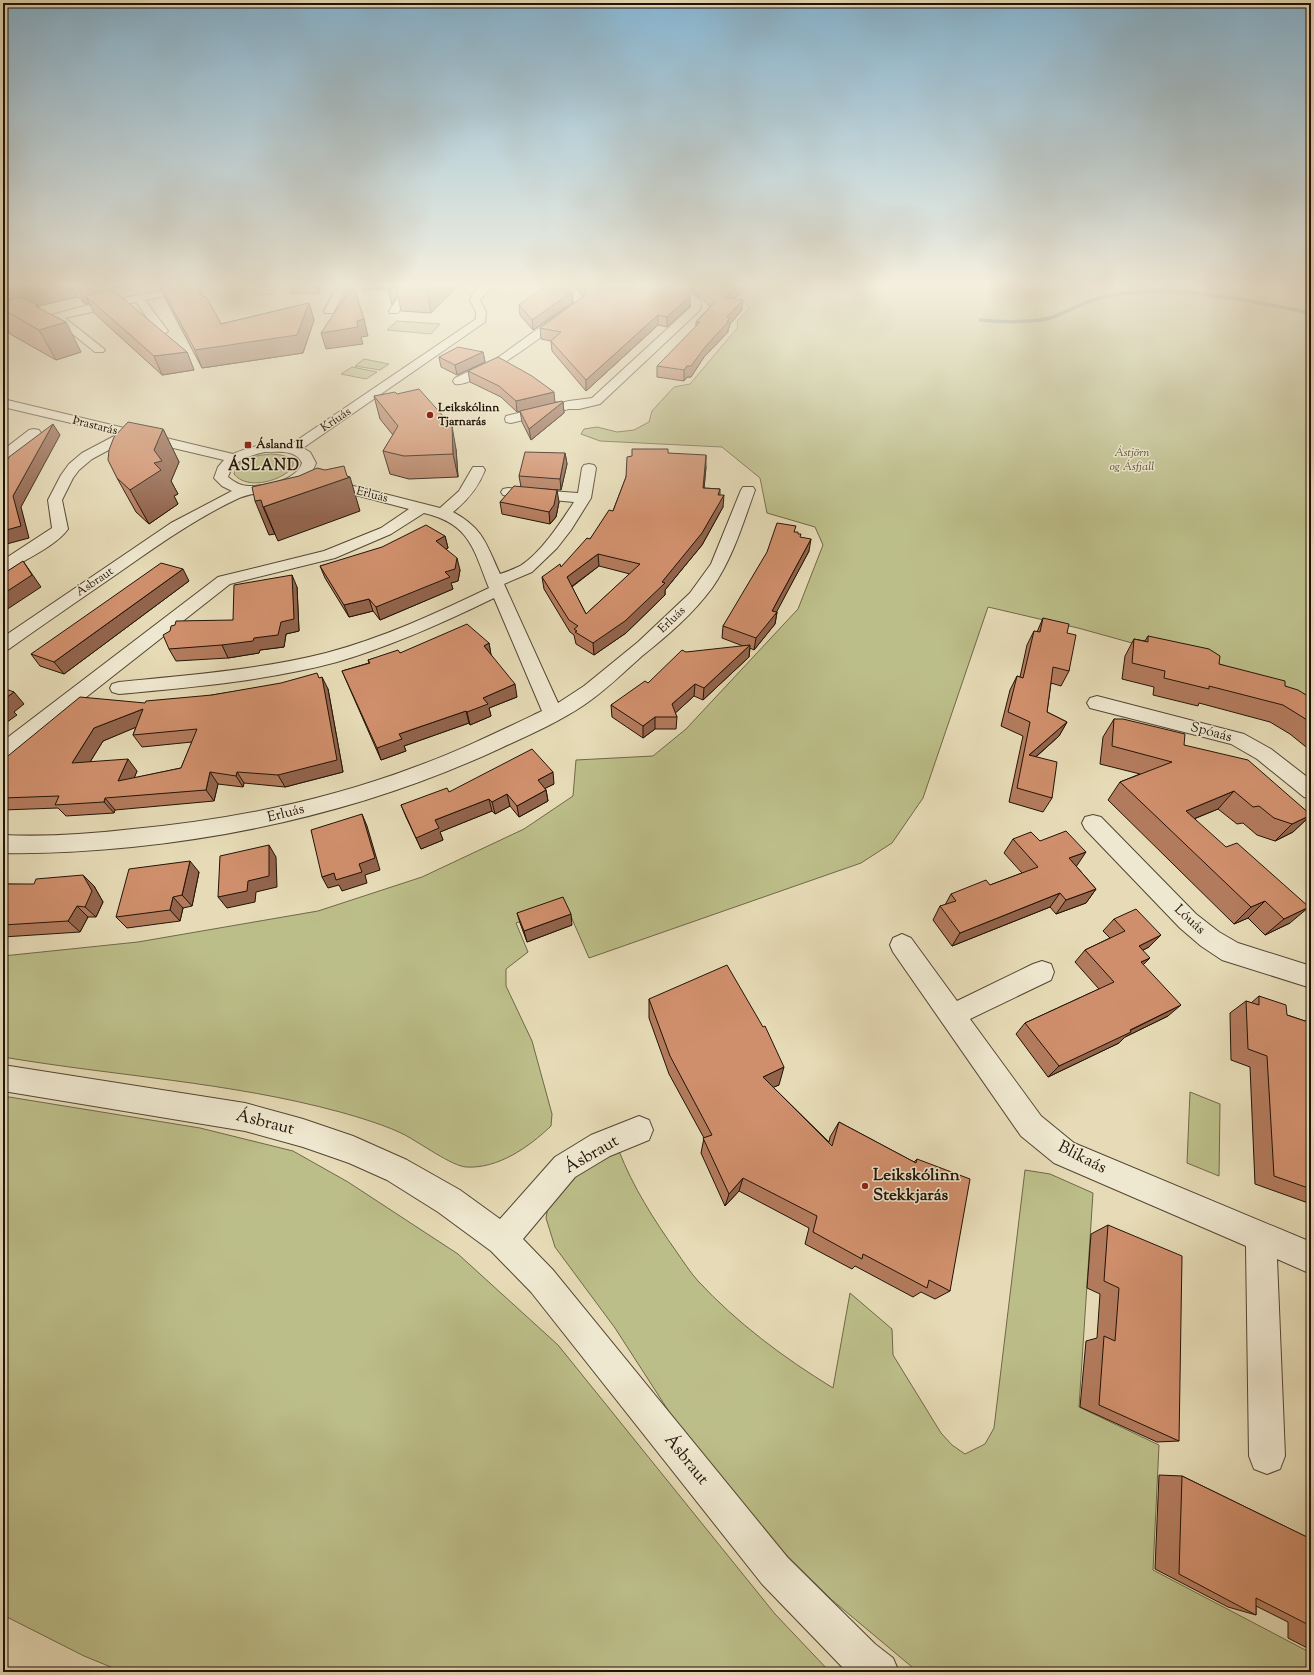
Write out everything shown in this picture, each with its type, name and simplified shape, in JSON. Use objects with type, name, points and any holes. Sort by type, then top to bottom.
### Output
[{"type":"street","name":"Kríuás","points":[[293,449],[421,361]]},
{"type":"street","points":[[500,361],[514,369]]},
{"type":"street","points":[[459,381],[500,361]]},
{"type":"street","points":[[511,419],[565,401],[584,405],[596,401],[639,361]]},
{"type":"street","name":"Þrastarás","points":[[3,403],[128,434],[234,458]]},
{"type":"street","points":[[3,456],[34,433]]},
{"type":"street","points":[[3,567],[53,536],[60,529],[55,500],[66,478],[74,467],[86,456],[128,434]]},
{"type":"street","points":[[221,478],[231,486],[248,490],[276,487],[299,476],[306,470],[309,463],[307,457],[302,452],[293,449],[270,448],[257,450],[234,458]]},
{"type":"street","name":"Ásbraut","points":[[186,519],[221,478],[221,472],[225,465],[234,458]]},
{"type":"street","points":[[119,688],[251,673],[331,657],[410,631],[497,586],[526,569],[546,550],[566,527],[584,498],[589,468]]},
{"type":"street","points":[[443,513],[463,498],[473,484],[478,470]]},
{"type":"street","name":"Erluás","points":[[299,476],[443,513],[463,524],[475,536],[553,714]]},
{"type":"street","name":"Ásbraut","points":[[3,645],[186,519],[248,490]]},
{"type":"street","name":"Erluás","points":[[3,844],[88,842],[171,836],[255,822],[338,800],[435,769],[496,742],[570,705],[595,688],[674,620],[706,585],[723,555],[748,490]]},
{"type":"street","points":[[508,492],[584,498]]},
{"type":"street","points":[[3,752],[224,580],[329,555],[386,531],[422,507]]},
{"type":"street","name":"Spóaás","points":[[1097,703],[1237,739],[1264,754],[1311,792]]},
{"type":"street","name":"Lóuás","points":[[1093,824],[1188,921],[1210,939],[1231,952],[1311,977]]},
{"type":"street","name":"Blikaás","points":[[902,945],[951,1016],[1031,1126],[1064,1153],[1311,1258]]},
{"type":"street","points":[[951,1016],[1042,972]]},
{"type":"street","name":"Ásbraut","points":[[3,1078],[245,1117],[303,1133],[352,1150],[397,1170],[449,1201],[502,1240],[542,1281],[775,1571],[861,1658],[879,1672]]},
{"type":"street","name":"Ásbraut","points":[[502,1240],[566,1167],[601,1145],[639,1130]]},
{"type":"street","points":[[1261,1238],[1267,1456]]},
{"type":"green space","points":[[361,361],[375,361],[389,364],[380,370],[355,366]]},
{"type":"green space","name":"Ástjörn og Ásfjall","points":[[709,361],[1311,361],[1311,701],[1262,679],[1078,628],[988,607],[923,798],[892,843],[861,863],[589,958],[566,905],[516,923],[528,952],[506,969],[506,986],[532,1041],[552,1114],[551,1126],[523,1149],[490,1164],[478,1167],[460,1166],[390,1128],[347,1114],[299,1102],[215,1086],[45,1064],[3,1057],[3,956],[138,942],[318,911],[422,877],[524,829],[573,796],[576,760],[653,756],[686,729],[798,609],[823,545],[815,527],[767,513],[760,478],[722,447],[600,441],[581,434],[584,429],[597,427],[617,432],[634,430],[649,422],[652,411],[674,387],[690,384]]},
{"type":"green space","points":[[352,367],[377,372],[366,379],[341,374]]},
{"type":"green space","points":[[272,454],[288,457],[293,463],[291,469],[282,476],[270,481],[257,483],[244,481],[234,474],[239,464],[243,461],[261,455]]},
{"type":"green space","points":[[1190,1092],[1220,1104],[1219,1176],[1187,1163]]},
{"type":"green space","points":[[3,1096],[200,1128],[293,1151],[348,1182],[458,1254],[558,1345],[775,1614],[830,1672],[123,1672],[84,1656],[3,1615]]},
{"type":"green space","points":[[619,1151],[637,1190],[668,1239],[695,1278],[729,1311],[779,1352],[833,1388],[850,1293],[892,1329],[893,1355],[941,1433],[952,1445],[965,1454],[985,1444],[994,1428],[1025,1170],[1050,1174],[1093,1193],[1079,1407],[1159,1445],[1153,1570],[1311,1653],[1311,1672],[918,1672],[832,1600],[762,1531],[688,1441],[615,1328],[555,1247],[546,1218],[550,1196],[565,1177]]},
{"type":"building","points":[[447,361],[463,361],[455,365]]},
{"type":"building","points":[[489,361],[505,361],[532,376],[554,392],[516,401],[499,386],[468,371]]},
{"type":"building","points":[[569,361],[607,361],[586,380]]},
{"type":"building","points":[[662,361],[695,361],[691,366],[687,366],[684,370],[657,366]]},
{"type":"building","points":[[419,389],[452,426],[453,454],[404,456],[383,451],[398,426],[374,396],[395,392],[397,394]]},
{"type":"building","points":[[563,402],[529,429],[520,411]]},
{"type":"building","points":[[128,422],[163,429],[154,450],[162,461],[154,463],[161,470],[130,490],[117,478],[108,460],[109,450],[114,437]]},
{"type":"building","points":[[53,424],[13,496],[21,526],[3,531],[3,467],[9,457]]},
{"type":"building","points":[[632,449],[668,449],[668,453],[706,455],[703,488],[720,489],[718,495],[724,495],[702,533],[662,582],[665,583],[625,621],[593,643],[575,632],[577,631],[574,629],[578,626],[569,620],[542,577],[560,564],[561,567],[587,538],[590,539],[609,510],[613,511],[626,477],[627,457],[632,456]],"holes":[[[598,554],[640,564],[586,614],[567,577]]]},
{"type":"building","points":[[525,452],[565,453],[560,479],[519,476]]},
{"type":"building","points":[[344,466],[347,476],[350,477],[263,507],[261,500],[255,501],[252,487],[299,476],[317,468],[325,470]]},
{"type":"building","points":[[514,486],[557,490],[554,505],[549,512],[500,502]]},
{"type":"building","points":[[777,523],[796,526],[794,532],[801,534],[800,537],[811,539],[772,611],[777,612],[756,638],[723,626],[767,552]]},
{"type":"building","points":[[426,525],[445,536],[436,541],[457,558],[455,569],[445,572],[450,577],[376,607],[369,599],[344,605],[320,566],[382,547]]},
{"type":"building","points":[[23,561],[32,575],[3,594],[3,574]]},
{"type":"building","points":[[161,563],[183,569],[54,662],[31,654],[104,603]]},
{"type":"building","points":[[292,575],[294,619],[281,622],[278,635],[254,638],[253,641],[222,645],[169,649],[163,635],[170,631],[171,626],[175,625],[176,621],[233,620],[234,585]]},
{"type":"building","points":[[1043,618],[1069,624],[1067,633],[1076,635],[1069,671],[1053,667],[1047,712],[1067,722],[1029,755],[1057,762],[1052,798],[1017,788],[1030,722],[1008,712],[1017,676],[1023,678],[1034,631],[1040,632]]},
{"type":"building","points":[[467,624],[489,643],[484,646],[515,684],[483,698],[488,704],[399,734],[402,739],[377,748],[342,671],[370,663],[368,660],[398,650],[400,653]]},
{"type":"building","points":[[1148,636],[1209,649],[1220,656],[1219,664],[1285,681],[1285,686],[1298,690],[1311,698],[1311,723],[1283,705],[1209,686],[1209,689],[1164,678],[1165,671],[1132,663],[1134,639],[1148,642]]},
{"type":"building","points":[[750,645],[704,688],[695,684],[672,704],[677,717],[655,717],[643,726],[611,705],[645,681],[648,683],[682,650],[686,652]]},
{"type":"building","points":[[317,673],[319,678],[322,677],[337,760],[278,775],[237,772],[236,776],[210,772],[206,790],[105,798],[104,802],[55,805],[59,796],[3,798],[3,760],[80,697],[145,703],[146,701],[212,695],[281,683]],"holes":[[[143,709],[133,735],[197,729],[181,768],[118,781],[128,759],[72,763],[94,728]]]},
{"type":"building","points":[[3,688],[14,692],[3,700]]},
{"type":"building","points":[[1114,719],[1123,719],[1185,734],[1184,745],[1248,760],[1311,815],[1292,824],[1274,818],[1259,806],[1253,807],[1234,791],[1186,811],[1226,847],[1237,843],[1309,907],[1284,919],[1265,901],[1251,907],[1120,782],[1172,762],[1112,746]]},
{"type":"building","points":[[532,749],[553,772],[538,780],[546,790],[517,806],[507,794],[492,802],[489,799],[435,820],[439,828],[416,838],[401,805],[447,788],[449,792]]},
{"type":"building","points":[[362,814],[375,858],[359,864],[362,872],[336,880],[334,873],[322,877],[311,830]]},
{"type":"building","points":[[1066,831],[1086,852],[1069,858],[1096,889],[1066,900],[1060,893],[960,933],[940,906],[956,901],[951,894],[986,880],[990,885],[1038,867],[1013,839],[1031,832],[1040,841]]},
{"type":"building","points":[[269,845],[269,876],[248,881],[247,891],[218,897],[220,856]]},
{"type":"building","points":[[190,861],[182,895],[173,897],[170,910],[116,917],[129,869]]},
{"type":"building","points":[[83,875],[92,891],[85,907],[77,906],[68,921],[3,925],[3,884],[34,884],[36,879]]},
{"type":"building","points":[[563,897],[571,914],[524,931],[517,913]]},
{"type":"building","points":[[1136,909],[1161,935],[1139,946],[1150,958],[1141,962],[1181,1005],[1130,1030],[1131,1032],[1059,1066],[1025,1023],[1114,982],[1085,950],[1125,931],[1114,919]]},
{"type":"building","points":[[727,965],[763,1027],[765,1026],[784,1067],[763,1077],[832,1146],[839,1122],[916,1163],[917,1159],[970,1179],[950,1291],[929,1280],[927,1288],[863,1254],[862,1259],[813,1232],[817,1216],[743,1178],[729,1194],[703,1138],[712,1135],[670,1056],[649,999]]},
{"type":"building","points":[[1259,996],[1286,1005],[1287,1015],[1311,1023],[1311,1189],[1274,1176],[1267,1056],[1248,1049],[1246,1001],[1259,1005]]},
{"type":"building","points":[[1108,1225],[1182,1256],[1179,1441],[1099,1405],[1104,1336],[1115,1341],[1119,1288],[1104,1281]]},
{"type":"building","points":[[1182,1476],[1311,1539],[1311,1626],[1256,1598],[1256,1615],[1179,1574]]},
{"type":"place","name":"Leikskólinn Tjarnarás","points":[[430,415]]},
{"type":"place","name":"Ásland II","points":[[248,445]]},
{"type":"place","name":"Leikskólinn Stekkjarás","points":[[865,1186]]},
{"type":"district","name":"ÁSLAND","points":[[264,466]]}]
